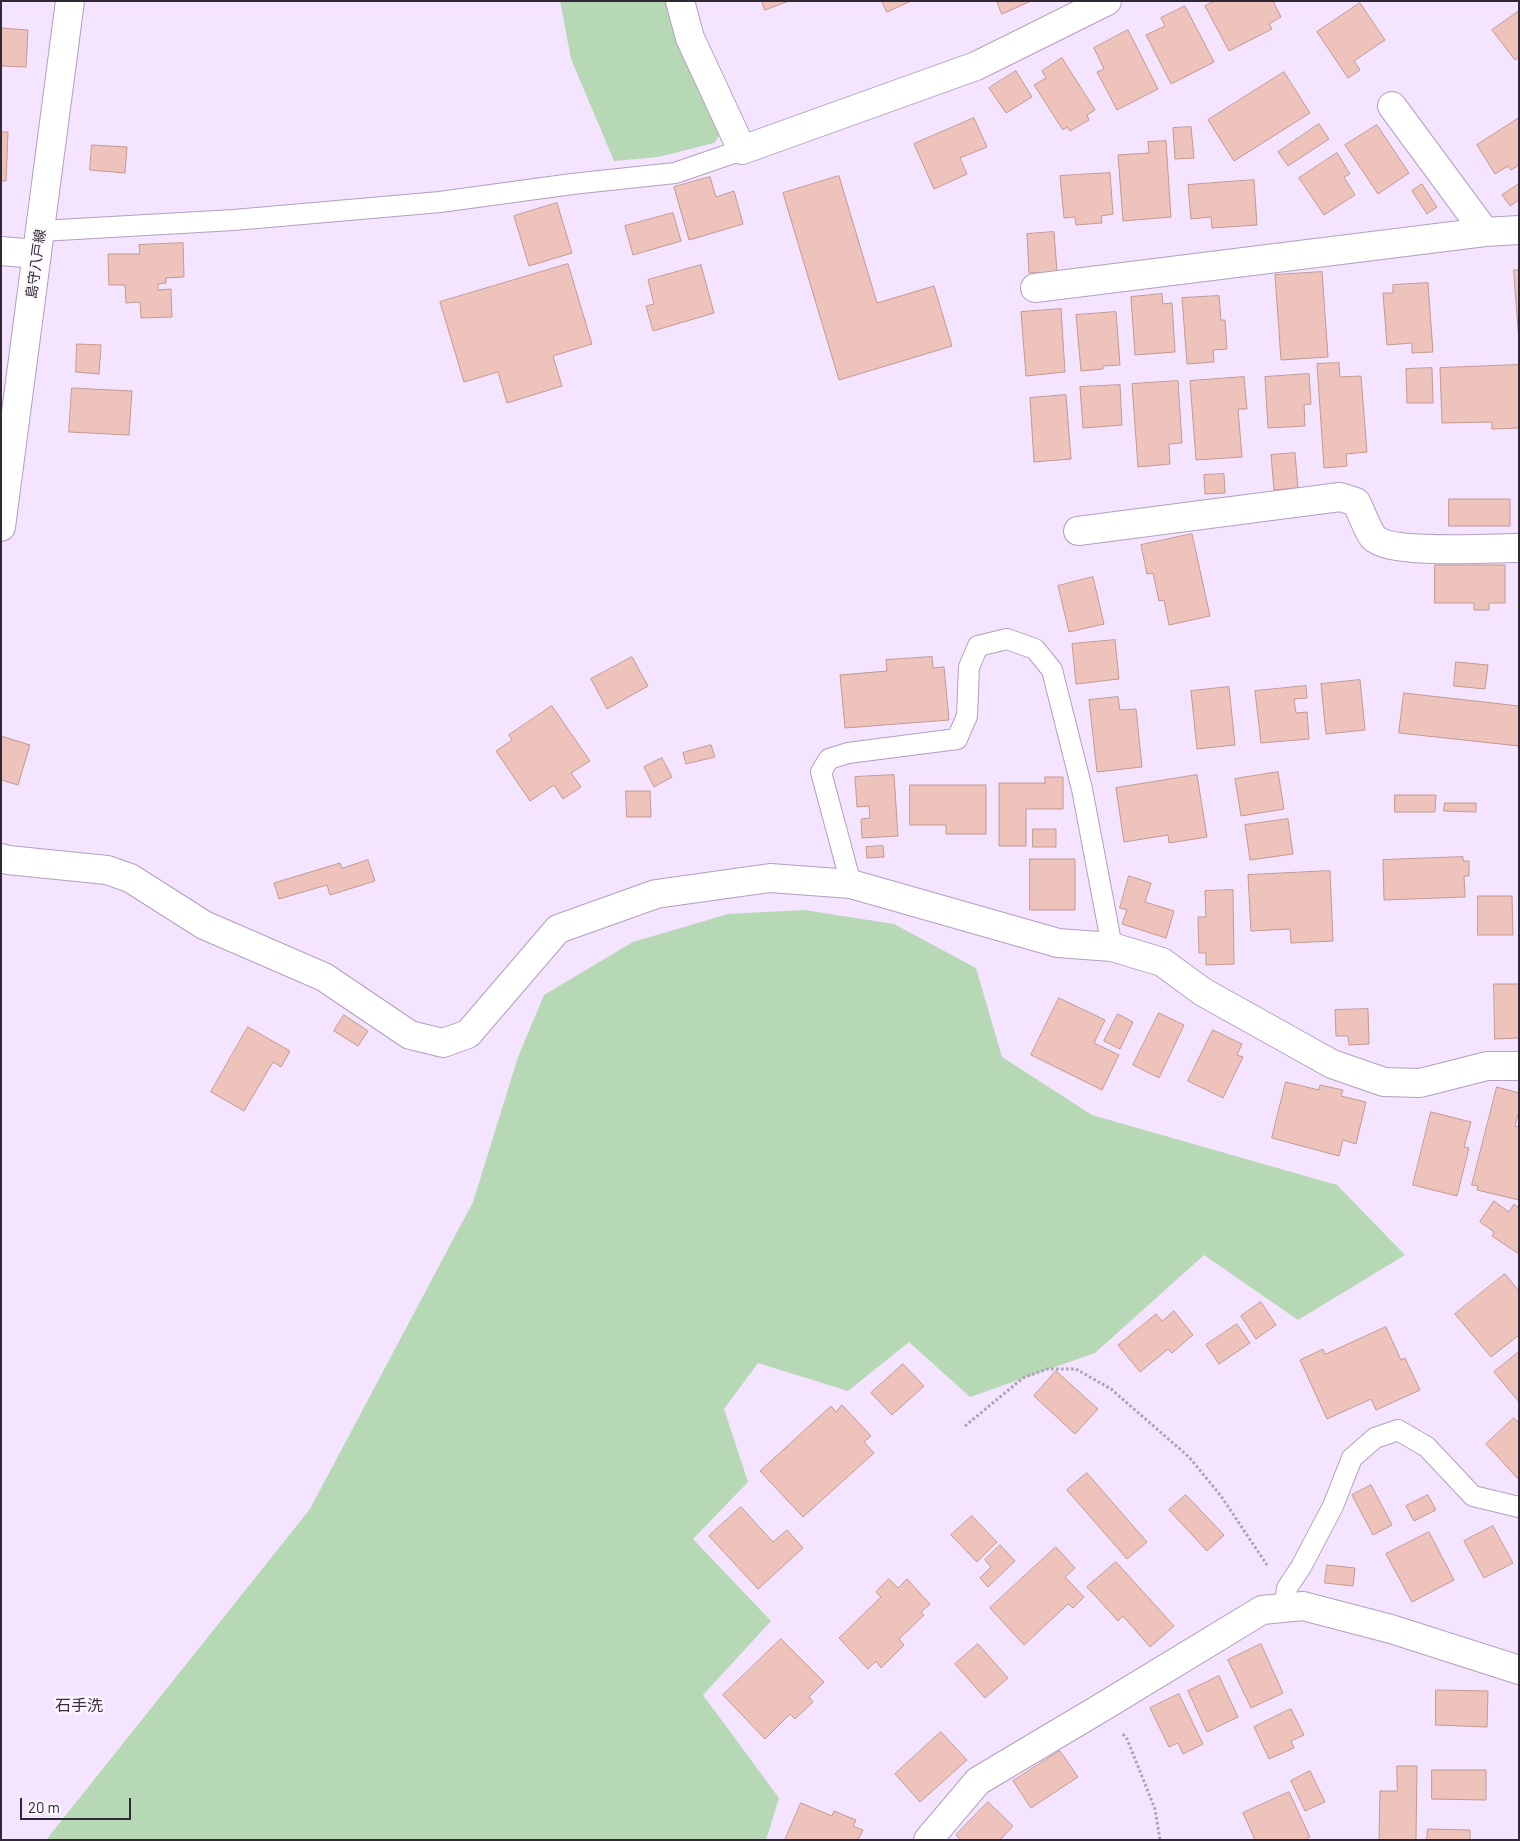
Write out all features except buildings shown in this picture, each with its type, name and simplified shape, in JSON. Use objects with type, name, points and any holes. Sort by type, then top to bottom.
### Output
[{"type":"street","name":"島守八戸線","points":[[1,527],[70,1]]},
{"type":"street","points":[[680,1],[690,38],[742,150],[976,66],[1107,1]]},
{"type":"street","points":[[1392,106],[1486,232]]},
{"type":"street","points":[[1035,288],[1486,232],[1519,230]]},
{"type":"street","points":[[1,252],[39,242]]},
{"type":"street","points":[[1078,531],[1340,497],[1356,502],[1374,537],[1387,544],[1412,548],[1519,548]]},
{"type":"street","points":[[1,858],[107,870],[130,878],[204,925],[324,977],[410,1035],[443,1043],[468,1034],[558,929],[656,894],[770,878],[851,884],[1058,943],[1112,947],[1162,962],[1203,992],[1332,1064],[1384,1082],[1420,1083],[1487,1066],[1519,1066]]},
{"type":"street","points":[[928,1840],[978,1781],[1285,1598],[1303,1606],[1391,1629],[1519,1670]]},
{"type":"lane","points":[[39,242],[234,220],[440,202],[675,172],[742,150]]},
{"type":"lane","points":[[851,884],[821,772],[829,760],[848,753],[958,738],[967,716],[969,667],[978,646],[1007,639],[1035,649],[1052,670],[1082,789],[1112,947]]},
{"type":"lane","points":[[1285,1598],[1333,1506],[1352,1458],[1375,1438],[1398,1430],[1427,1447],[1473,1496],[1519,1507]]},
{"type":"path","points":[[966,1426],[1023,1378],[1047,1368],[1076,1369],[1111,1390],[1189,1456],[1222,1496],[1285,1598]]},
{"type":"path","points":[[1104,1706],[1127,1739],[1155,1809],[1160,1840]]},
{"type":"green space","points":[[560,1],[669,1],[722,132],[714,143],[658,157],[614,161],[571,59]]},
{"type":"green space","points":[[804,910],[894,924],[976,968],[1002,1057],[1092,1115],[1337,1185],[1405,1255],[1298,1320],[1204,1255],[1095,1353],[970,1397],[909,1342],[848,1391],[758,1363],[724,1409],[748,1482],[693,1539],[771,1621],[703,1695],[779,1798],[766,1840],[46,1840],[310,1509],[473,1202],[518,1057],[544,995],[633,942],[728,914]]},
{"type":"district","name":"石手洗","points":[[79,1706]]}]
